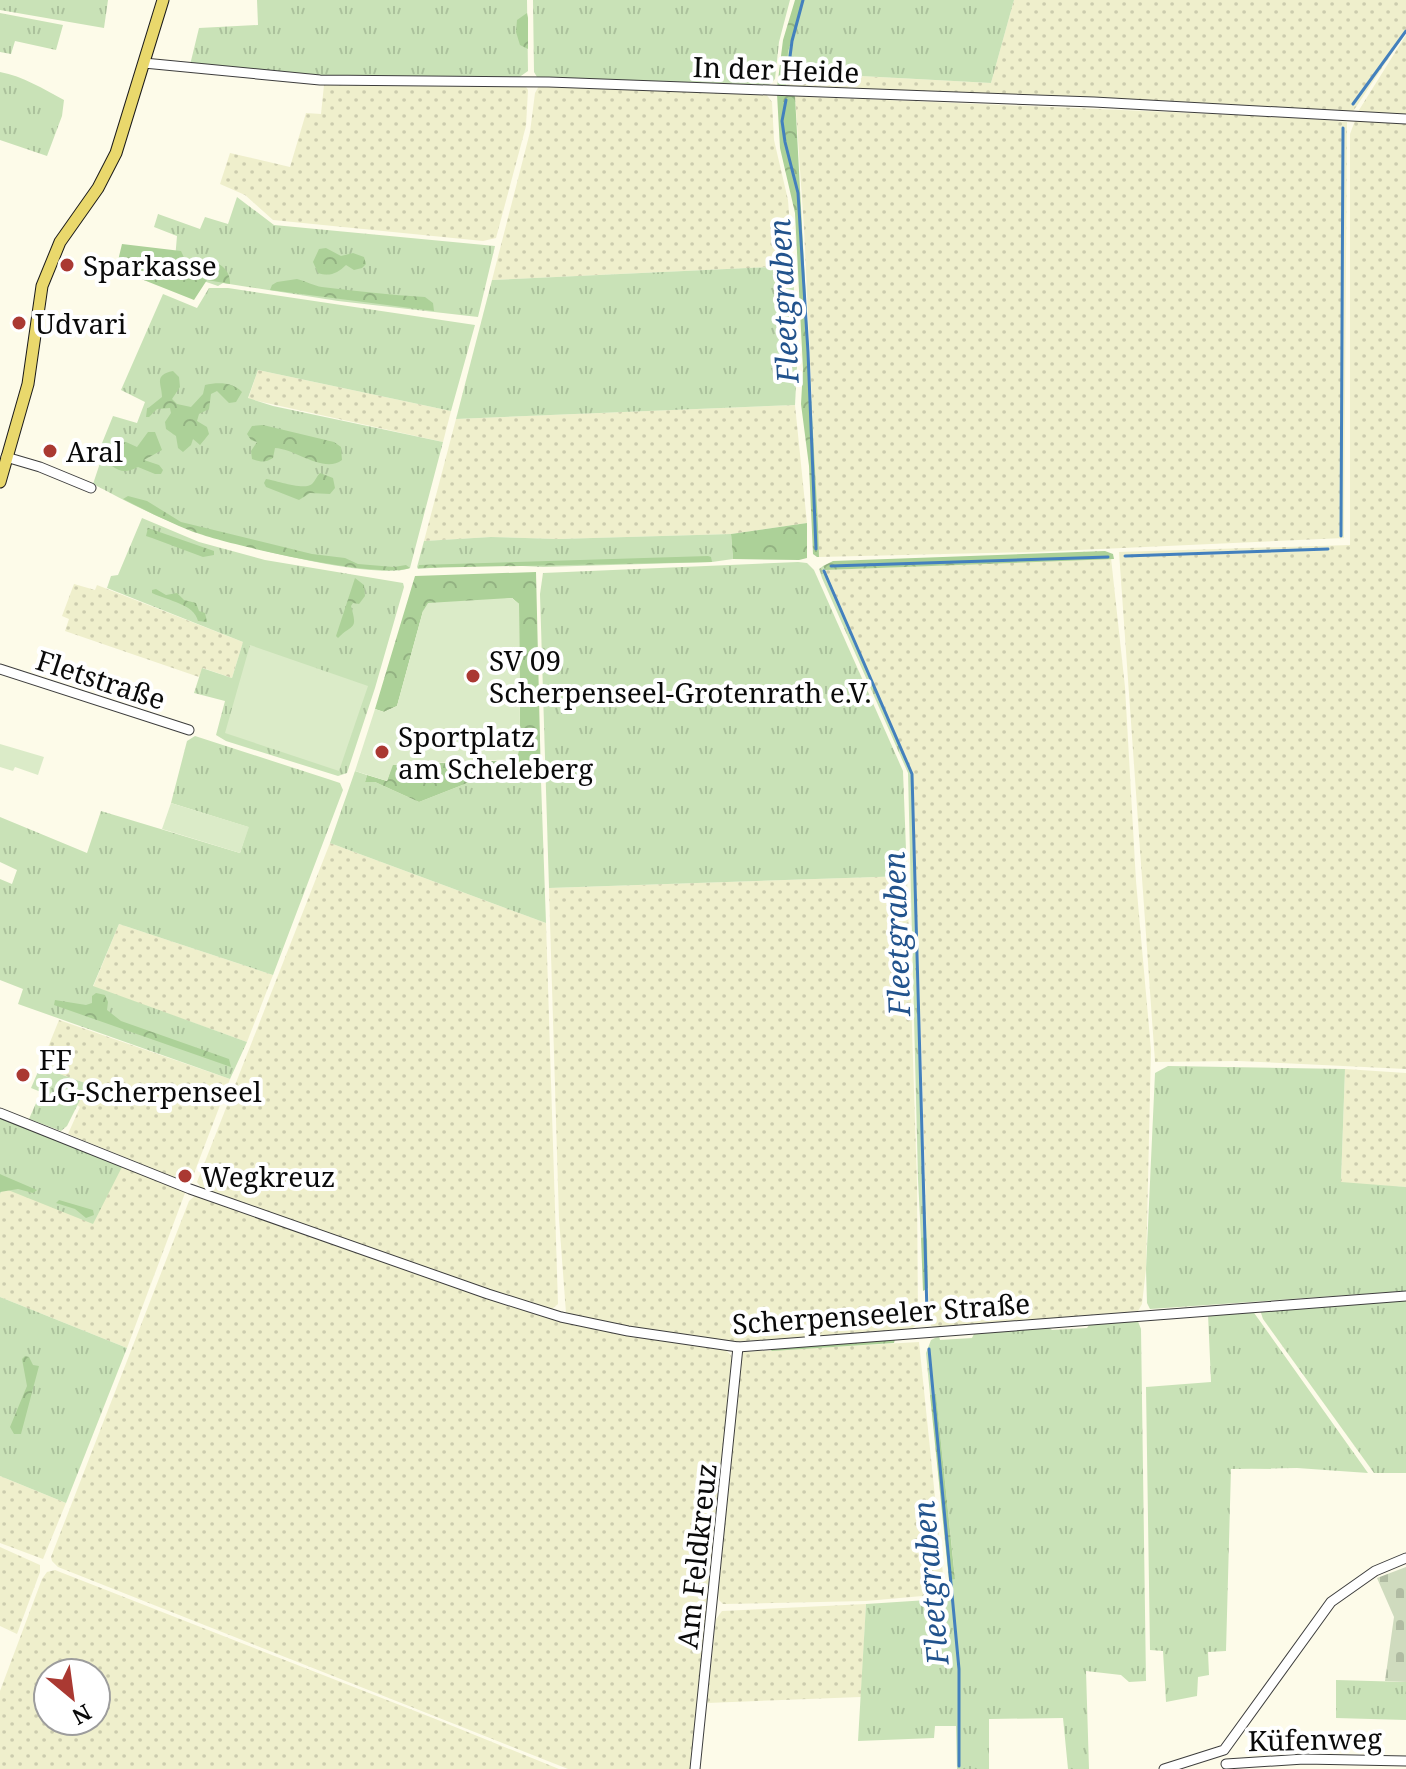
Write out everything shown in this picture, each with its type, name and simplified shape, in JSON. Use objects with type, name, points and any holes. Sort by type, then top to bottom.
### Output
[{"type":"main road","points":[[0,482],[3,457],[29,378],[42,286],[60,242],[107,171],[122,136],[163,0]]},
{"type":"street","name":"In der Heide","points":[[144,63],[320,80],[549,82],[1109,103],[1406,119]]},
{"type":"street","points":[[3,457],[50,471],[91,488]]},
{"type":"street","name":"Fletstraße","points":[[0,669],[189,730]]},
{"type":"street","name":"Scherpenseeler Straße","points":[[0,1113],[190,1189],[547,1313],[628,1331],[738,1347],[1406,1296]]},
{"type":"street","name":"Am Feldkreuz","points":[[695,1769],[738,1347]]},
{"type":"street","points":[[1164,1769],[1219,1754],[1331,1602],[1375,1571],[1406,1558]]},
{"type":"street","points":[[1219,1754],[1226,1767]]},
{"type":"street","name":"Küfenweg","points":[[1226,1767],[1304,1759],[1406,1761]]},
{"type":"green space","points":[[0,0],[108,0],[104,28],[0,10]]},
{"type":"green space","points":[[257,0],[527,0],[528,71],[518,78],[335,77],[190,65],[199,28],[258,25]]},
{"type":"green space","points":[[533,0],[790,0],[779,42],[775,79],[768,86],[537,77],[534,72]]},
{"type":"green space","points":[[795,0],[804,0],[788,52],[786,88],[777,88],[783,40]]},
{"type":"green space","points":[[804,0],[1014,0],[991,83],[786,72],[788,52]]},
{"type":"green space","points":[[1014,0],[1406,0],[1406,32],[1352,113],[786,88],[786,72],[991,83]]},
{"type":"green space","points":[[0,13],[63,25],[56,50],[15,41],[11,54],[0,52]]},
{"type":"green space","points":[[527,13],[528,49],[520,45],[516,32],[517,20]]},
{"type":"green space","points":[[1406,35],[1406,1069],[1238,1061],[1155,1062],[1119,552],[1350,545],[1350,134],[1359,110]]},
{"type":"green space","points":[[0,72],[25,80],[64,100],[62,116],[47,156],[0,140]]},
{"type":"green space","points":[[324,85],[526,87],[526,126],[496,238],[483,241],[273,220],[245,195],[220,184],[230,153],[290,167],[306,113],[321,114]]},
{"type":"green space","points":[[539,86],[766,94],[772,102],[774,140],[788,200],[793,266],[492,280]]},
{"type":"green space","points":[[777,94],[795,96],[819,557],[813,554],[809,466],[801,404],[803,369],[795,213],[780,148]]},
{"type":"green space","points":[[795,96],[1347,122],[1344,538],[1034,552],[819,557]]},
{"type":"green space","points":[[237,197],[274,225],[495,246],[478,317],[338,301],[223,283],[218,286],[174,271],[177,236],[154,227],[158,214],[200,229],[205,217],[228,224]]},
{"type":"green space","points":[[122,244],[181,251],[187,264],[201,266],[201,261],[217,263],[225,269],[230,284],[207,280],[194,300],[116,269]]},
{"type":"green space","points":[[326,248],[341,256],[353,253],[364,257],[366,264],[354,270],[346,265],[334,274],[318,273],[313,262],[319,249]]},
{"type":"green space","points":[[793,266],[797,367],[795,405],[456,419],[492,280]]},
{"type":"green space","points":[[297,279],[322,287],[425,297],[433,303],[434,311],[270,290],[277,282]]},
{"type":"green space","points":[[209,288],[228,288],[475,325],[451,411],[258,370],[248,398],[443,442],[410,568],[391,571],[331,565],[224,540],[176,524],[93,484],[101,460],[98,453],[113,416],[137,423],[145,402],[121,390],[163,294],[197,308]]},
{"type":"green space","points":[[258,370],[451,411],[443,442],[248,399]]},
{"type":"green space","points":[[173,371],[179,377],[180,387],[172,399],[177,404],[191,407],[203,394],[205,385],[210,384],[230,385],[242,392],[236,402],[229,403],[217,391],[211,394],[209,409],[199,414],[197,421],[207,427],[209,434],[200,445],[193,439],[183,452],[178,448],[176,436],[166,429],[170,408],[157,409],[146,417],[147,409],[162,397],[161,378]]},
{"type":"green space","points":[[795,405],[807,523],[731,534],[558,539],[491,537],[424,541],[456,419]]},
{"type":"green space","points":[[263,425],[334,442],[341,447],[342,460],[335,464],[318,463],[275,448],[270,460],[252,459],[251,451],[257,442],[247,434],[252,426]]},
{"type":"green space","points":[[148,432],[155,432],[162,450],[144,460],[159,465],[163,470],[161,474],[138,467],[125,471],[112,466],[108,452],[113,444],[126,442],[137,447]]},
{"type":"green space","points":[[320,473],[333,478],[335,488],[330,494],[310,493],[299,500],[266,487],[264,483],[266,479],[308,486]]},
{"type":"green space","points":[[128,496],[147,501],[181,522],[312,554],[345,558],[358,564],[406,565],[410,568],[367,569],[336,565],[236,544],[174,524],[123,499]]},
{"type":"green space","points":[[142,518],[199,542],[265,560],[403,583],[375,688],[347,773],[338,776],[226,741],[216,735],[225,701],[194,693],[202,668],[232,678],[243,642],[107,588],[111,576],[118,575]]},
{"type":"green space","points":[[807,523],[807,558],[733,559],[731,534]]},
{"type":"green space","points":[[148,528],[214,551],[214,555],[203,557],[146,536]]},
{"type":"green space","points":[[731,534],[733,559],[712,562],[417,567],[424,541],[491,537],[558,539]]},
{"type":"green space","points":[[1105,551],[1113,554],[1114,559],[825,570],[823,566],[833,561]]},
{"type":"green space","points":[[708,556],[712,562],[418,568],[419,565]]},
{"type":"green space","points":[[1111,558],[1125,687],[1136,881],[1151,1050],[1146,1269],[1142,1304],[1138,1311],[937,1328],[931,1326],[929,1308],[913,775],[825,570]]},
{"type":"green space","points":[[807,563],[814,570],[903,771],[907,876],[549,888],[540,594],[543,573]]},
{"type":"green space","points":[[823,566],[913,775],[927,1239],[921,1238],[918,1179],[908,773],[822,578],[819,569]]},
{"type":"green space","points":[[536,572],[541,781],[470,782],[419,802],[375,782],[365,782],[367,775],[387,781],[392,765],[515,760],[520,746],[519,604],[512,598],[423,611],[397,706],[384,712],[375,709],[415,576]]},
{"type":"green space","points":[[355,578],[364,585],[365,596],[359,604],[353,603],[351,606],[354,623],[338,638],[336,636]]},
{"type":"green space","points":[[74,584],[95,590],[97,585],[243,642],[232,678],[203,668],[199,677],[65,631],[69,619],[62,616]]},
{"type":"green space","points":[[156,589],[166,595],[177,593],[184,600],[196,603],[199,611],[205,613],[207,622],[198,621],[186,607],[152,593]]},
{"type":"green space","points":[[512,598],[519,604],[520,746],[517,759],[393,765],[387,781],[355,771],[375,709],[384,712],[397,706],[423,611],[428,603]]},
{"type":"green space","points":[[250,645],[368,686],[339,771],[225,733]]},
{"type":"green space","points":[[195,736],[340,783],[343,790],[273,975],[119,924],[93,986],[247,1042],[230,1079],[18,1004],[23,989],[0,980],[0,879],[12,884],[17,870],[0,862],[0,817],[87,853],[101,811],[240,853],[248,827],[171,803],[187,741]]},
{"type":"green space","points":[[0,744],[44,757],[38,775],[15,767],[13,771],[0,767]]},
{"type":"green space","points":[[355,771],[367,775],[365,782],[375,782],[419,802],[470,782],[541,781],[546,923],[330,843]]},
{"type":"green space","points":[[171,803],[249,827],[240,853],[162,829]]},
{"type":"green space","points":[[330,843],[546,923],[558,1304],[552,1309],[544,1309],[202,1189],[197,1182]]},
{"type":"green space","points":[[907,876],[917,1183],[918,1324],[910,1330],[732,1342],[634,1328],[566,1313],[559,1219],[549,888]]},
{"type":"green space","points":[[119,924],[273,975],[247,1042],[93,987]]},
{"type":"green space","points":[[96,993],[105,995],[107,1010],[121,1021],[229,1059],[231,1067],[54,1005],[55,1000],[86,1005],[92,1003],[92,996]]},
{"type":"green space","points":[[59,1020],[230,1079],[190,1184],[68,1134],[80,1107],[77,1105],[88,1084],[40,1067]]},
{"type":"green space","points":[[1168,1066],[1345,1069],[1341,1182],[1406,1187],[1406,1291],[1150,1309],[1146,1269],[1155,1073]]},
{"type":"green space","points":[[40,1067],[88,1084],[67,1126],[61,1131],[29,1119],[41,1092],[31,1088]]},
{"type":"green space","points":[[1345,1069],[1406,1073],[1406,1187],[1341,1183]]},
{"type":"green space","points":[[0,1117],[123,1165],[93,1224],[3,1188],[0,1194]]},
{"type":"green space","points":[[123,1165],[185,1191],[127,1348],[0,1297],[2,1188]]},
{"type":"green space","points":[[0,1174],[37,1190],[33,1193],[18,1189],[0,1192]]},
{"type":"green space","points":[[196,1195],[520,1309],[593,1328],[725,1350],[731,1355],[733,1365],[690,1769],[568,1769],[58,1567],[52,1561],[189,1201]]},
{"type":"green space","points":[[59,1200],[93,1210],[94,1215],[86,1218],[75,1209],[56,1203]]},
{"type":"green space","points":[[925,1237],[928,1288],[923,1291],[921,1238]]},
{"type":"green space","points":[[0,1297],[127,1348],[66,1503],[0,1476]]},
{"type":"green space","points":[[1406,1298],[1406,1473],[1374,1473],[1263,1319],[1260,1310]]},
{"type":"green space","points":[[1252,1310],[1368,1473],[1297,1468],[1231,1469],[1226,1651],[1208,1652],[1209,1675],[1198,1677],[1197,1696],[1166,1702],[1163,1651],[1150,1650],[1146,1387],[1211,1382],[1208,1314]]},
{"type":"green space","points":[[1137,1319],[1141,1329],[1146,1681],[1129,1682],[1121,1675],[1086,1671],[1089,1769],[1068,1769],[1063,1718],[989,1719],[989,1769],[957,1769],[956,1726],[935,1726],[934,1738],[858,1741],[866,1604],[943,1599],[949,1595],[949,1580],[955,1578],[936,1395],[930,1395],[926,1353],[931,1340],[939,1336],[940,1340],[972,1338],[974,1334],[1047,1326],[1052,1330],[1087,1328],[1091,1322]]},
{"type":"green space","points":[[895,1338],[894,1343],[769,1349]]},
{"type":"green space","points":[[919,1342],[945,1594],[866,1601],[723,1604],[718,1593],[743,1352]]},
{"type":"green space","points":[[25,1356],[33,1365],[39,1366],[21,1434],[14,1434],[10,1427],[27,1386],[22,1359]]},
{"type":"green space","points":[[936,1394],[955,1579],[949,1580],[930,1395]]},
{"type":"green space","points":[[0,1476],[66,1503],[43,1559],[0,1543]]},
{"type":"green space","points":[[0,1547],[40,1565],[17,1634],[0,1626]]},
{"type":"green space","points":[[1406,1567],[1406,1682],[1385,1681],[1394,1617],[1377,1578]]},
{"type":"green space","points":[[55,1570],[559,1769],[0,1769],[0,1691],[47,1572]]},
{"type":"green space","points":[[866,1604],[861,1697],[707,1703],[716,1619],[722,1611]]},
{"type":"green space","points":[[1336,1680],[1406,1682],[1406,1720],[1336,1718]]},
{"type":"waterway","name":"Fleetgraben","points":[[787,80],[792,41],[803,0]]},
{"type":"waterway","points":[[1353,104],[1406,31]]},
{"type":"waterway","name":"Fleetgraben","points":[[786,100],[782,121],[798,193],[816,549]]},
{"type":"waterway","points":[[1341,536],[1343,128]]},
{"type":"waterway","points":[[1125,556],[1328,549]]},
{"type":"waterway","points":[[831,566],[1108,557]]},
{"type":"waterway","name":"Fleetgraben","points":[[824,571],[912,774],[927,1313]]},
{"type":"waterway","name":"Fleetgraben","points":[[929,1349],[959,1669],[959,1766]]},
{"type":"place","name":"Sparkasse","points":[[67,265]]},
{"type":"place","name":"Udvari","points":[[19,323]]},
{"type":"place","name":"Aral","points":[[50,451]]},
{"type":"place","name":"SV 09 Scherpenseel-Grotenrath e.V.","points":[[473,676]]},
{"type":"place","name":"Sportplatz am Scheleberg","points":[[382,752]]},
{"type":"place","name":"FF LG-Scherpenseel","points":[[23,1075]]},
{"type":"place","name":"Wegkreuz","points":[[185,1176]]}]
